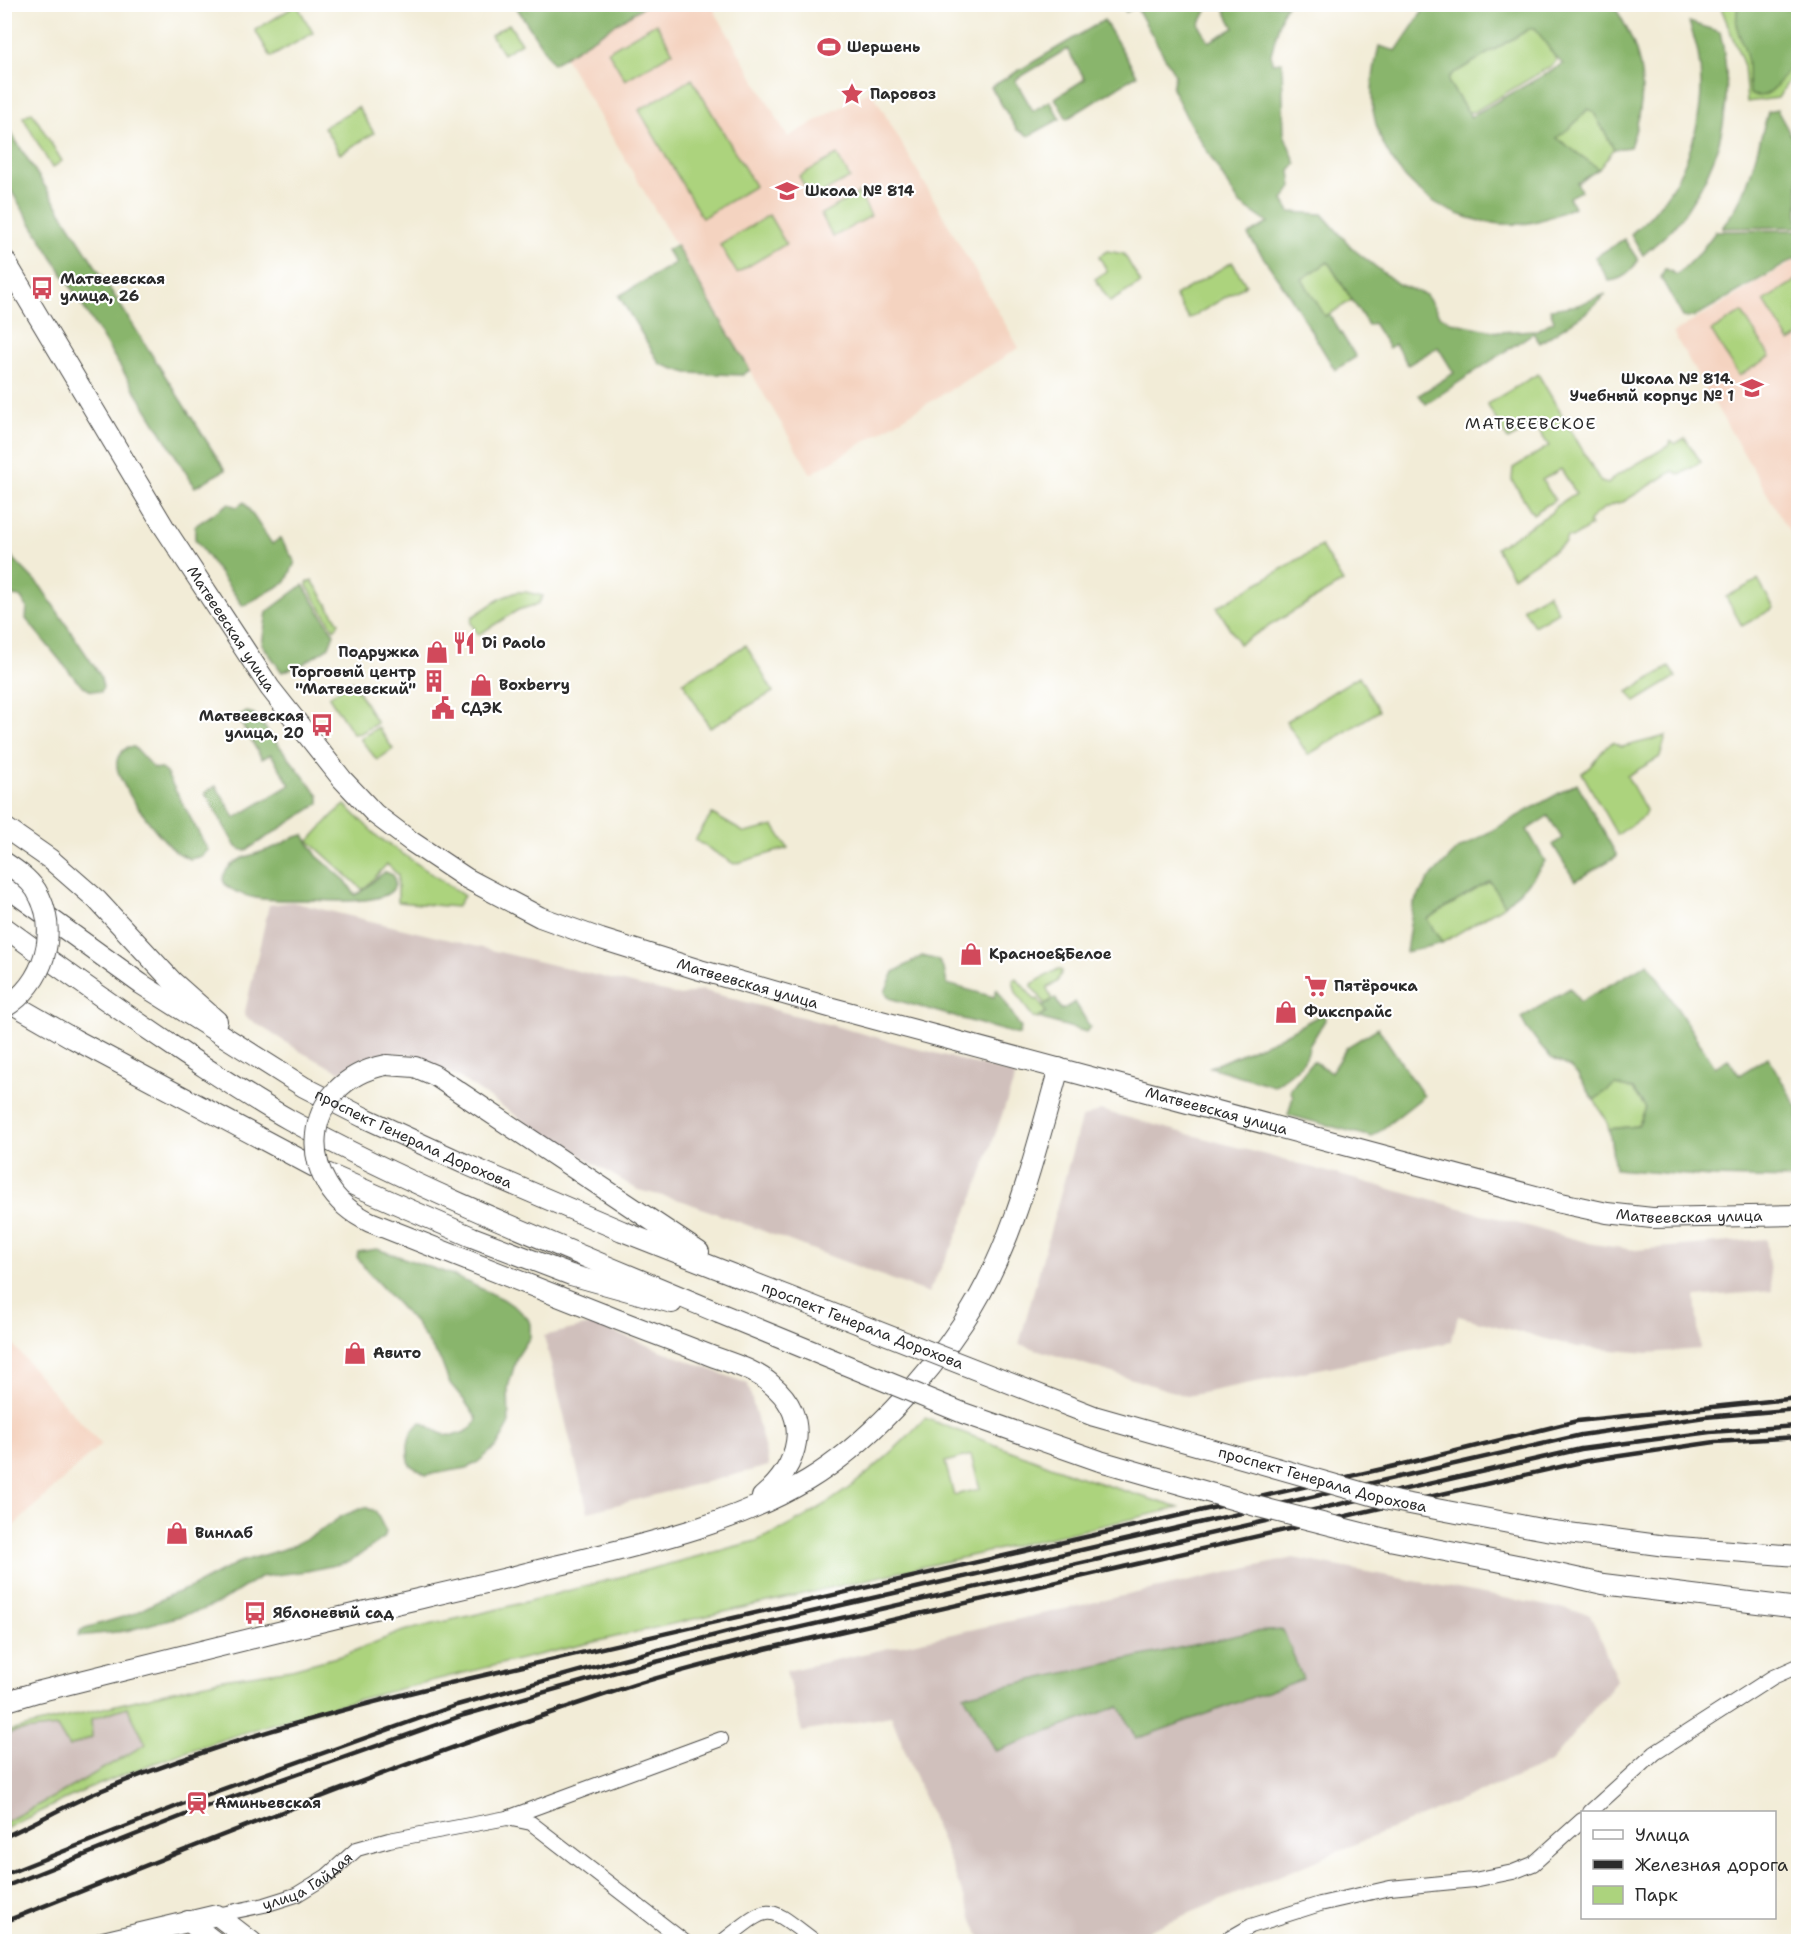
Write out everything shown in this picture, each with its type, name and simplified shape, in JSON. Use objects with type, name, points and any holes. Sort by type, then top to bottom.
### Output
[{"type":"main road","name":"Матвеевская улица","points":[[4,259],[164,527],[270,688],[342,779],[375,814],[412,842],[484,889],[550,921],[700,970],[1509,1190],[1606,1213],[1652,1218],[1798,1215]]},
{"type":"main road","points":[[4,827],[50,860],[98,900],[173,982],[261,1062]]},
{"type":"main road","points":[[4,862],[22,875],[35,889],[42,903],[48,930],[44,960],[39,972],[24,993],[4,1008]]},
{"type":"main road","name":"проспект Генерала Дорохова","points":[[4,885],[141,984],[261,1062],[363,1117],[465,1164],[622,1231],[1094,1416],[1389,1500],[1546,1530],[1666,1546],[1798,1556]]},
{"type":"main road","points":[[4,927],[114,1007],[215,1074],[288,1119],[347,1150],[462,1203],[719,1313],[963,1413],[1100,1461],[1259,1507],[1389,1540],[1603,1584],[1798,1608]]},
{"type":"main road","points":[[4,999],[74,1039],[324,1172],[472,1237],[571,1275],[644,1296],[719,1313]]},
{"type":"main road","points":[[732,1516],[778,1484],[790,1465],[796,1446],[796,1427],[792,1411],[780,1393],[755,1373],[354,1215],[329,1190],[321,1174],[315,1142],[322,1111],[331,1096],[357,1074],[386,1065],[409,1066],[434,1075],[734,1275]]},
{"type":"main road","points":[[4,1702],[676,1534],[762,1505],[810,1479],[862,1440],[927,1372],[963,1324],[989,1278],[1012,1226],[1059,1068]]},
{"type":"main road","points":[[1522,1566],[1798,1595]]},
{"type":"main road","points":[[217,1915],[252,1941]]},
{"type":"main road","name":"улица Гайдая","points":[[103,1941],[217,1915]]},
{"type":"main road","points":[[188,1922],[215,1941]]},
{"type":"street","points":[[1591,1811],[1655,1753],[1773,1677],[1798,1666]]},
{"type":"street","name":"улица Гайдая","points":[[217,1915],[264,1905],[296,1895],[327,1876],[357,1849],[389,1840],[507,1818],[721,1739]]},
{"type":"street","name":"улица Гайдая","points":[[507,1818],[531,1823],[685,1941]]},
{"type":"street","points":[[1223,1941],[1251,1926],[1320,1904],[1390,1888],[1474,1880],[1514,1872],[1533,1864],[1581,1821]]},
{"type":"street","points":[[722,1941],[758,1914],[768,1911],[780,1915],[816,1941]]},
{"type":"shaded area","name":"Школа № 814","points":[[534,5],[711,5],[788,137],[871,90],[1019,348],[811,474]]},
{"type":"shaded area","name":"Школа № 814. Учебный корпус № 1","points":[[1798,259],[1798,546],[1673,333]]},
{"type":"shaded area","points":[[292,902],[681,996],[701,990],[1016,1075],[974,1195],[953,1245],[928,1293],[683,1201],[638,1190],[567,1147],[563,1147],[460,1078],[418,1057],[404,1053],[380,1054],[359,1060],[340,1072],[303,1053],[244,1016],[269,905]]},
{"type":"shaded area","points":[[1100,1110],[1593,1244],[1636,1250],[1766,1239],[1772,1291],[1695,1297],[1700,1349],[1648,1353],[1577,1347],[1458,1316],[1451,1342],[1187,1396],[1019,1344],[1081,1119]]},
{"type":"shaded area","points":[[593,1324],[748,1384],[769,1466],[588,1512],[544,1336]]},
{"type":"shaded area","points":[[5,1335],[51,1390],[101,1444],[5,1534]]},
{"type":"shaded area","points":[[1293,1558],[1590,1614],[1617,1680],[1550,1763],[1123,1941],[982,1942],[891,1716],[802,1732],[786,1671]]},
{"type":"shaded area","points":[[127,1707],[146,1744],[5,1822],[5,1737],[14,1732],[58,1727],[69,1747],[91,1719]]},
{"type":"green space","points":[[297,5],[313,33],[271,57],[255,30]]},
{"type":"green space","points":[[515,5],[646,5],[553,64]]},
{"type":"green space","points":[[1121,5],[1209,5],[1199,25],[1209,42],[1234,28],[1222,5],[1287,5],[1283,10],[1271,54],[1272,63],[1282,62],[1284,134],[1296,164],[1290,171],[1292,187],[1283,200],[1290,212],[1322,214],[1353,249],[1398,284],[1426,295],[1440,316],[1451,322],[1498,332],[1537,330],[1554,321],[1550,309],[1578,305],[1606,294],[1587,312],[1540,343],[1533,333],[1426,404],[1419,395],[1454,373],[1438,347],[1408,365],[1395,344],[1389,348],[1373,323],[1368,325],[1328,262],[1302,279],[1325,316],[1329,314],[1356,357],[1335,370],[1290,296],[1248,235],[1268,223],[1239,203],[1189,122],[1172,88],[1175,75],[1136,7],[1126,12]]},
{"type":"green space","points":[[1427,5],[1614,6],[1632,41],[1641,74],[1640,109],[1630,147],[1614,149],[1594,113],[1588,109],[1557,138],[1599,169],[1577,183],[1581,191],[1569,197],[1574,207],[1548,218],[1522,224],[1496,223],[1470,218],[1447,209],[1425,196],[1406,179],[1391,158],[1380,135],[1372,102],[1376,61],[1379,46],[1396,51]],"holes":[[[1531,28],[1535,28],[1555,57],[1563,64],[1470,117],[1449,83],[1451,75]]]},
{"type":"green space","points":[[1720,5],[1798,5],[1798,70],[1778,98],[1747,102],[1744,66]]},
{"type":"green space","points":[[1738,5],[1797,5],[1793,12],[1798,23],[1798,58],[1772,91],[1765,95],[1750,94],[1747,57],[1737,24]]},
{"type":"green space","points":[[1104,20],[1137,75],[1067,119],[1055,98],[1085,79],[1067,49],[1015,80],[1033,111],[1050,101],[1060,119],[1029,136],[1017,130],[991,87]]},
{"type":"green space","points":[[1689,22],[1720,32],[1727,85],[1721,135],[1714,159],[1690,205],[1674,227],[1643,255],[1631,234],[1654,212],[1680,174],[1699,115],[1701,73]]},
{"type":"green space","points":[[656,23],[673,52],[625,80],[608,51]]},
{"type":"green space","points":[[509,24],[521,43],[503,54],[491,35]]},
{"type":"green space","points":[[1535,27],[1555,57],[1556,61],[1553,65],[1474,112],[1466,110],[1449,83],[1451,75]]},
{"type":"green space","points":[[692,79],[755,186],[702,218],[639,110]]},
{"type":"green space","points":[[358,107],[374,133],[340,154],[324,127]]},
{"type":"green space","points":[[1588,109],[1594,113],[1614,149],[1599,169],[1556,138]]},
{"type":"green space","points":[[1777,110],[1798,148],[1798,227],[1722,228],[1737,206],[1750,176],[1768,112]]},
{"type":"green space","points":[[32,112],[62,161],[52,168],[23,117]]},
{"type":"green space","points":[[4,122],[225,470],[195,487],[5,181]]},
{"type":"green space","points":[[837,155],[850,178],[811,199],[799,176]]},
{"type":"green space","points":[[859,193],[871,216],[833,237],[821,214]]},
{"type":"green space","points":[[769,215],[786,244],[737,273],[720,245]]},
{"type":"green space","points":[[1798,230],[1798,257],[1694,317],[1683,317],[1661,278],[1665,268],[1677,275],[1701,251],[1716,231]]},
{"type":"green space","points":[[1624,239],[1638,260],[1626,275],[1609,281],[1595,257]]},
{"type":"green space","points":[[676,245],[750,370],[742,375],[687,373],[660,364],[619,296],[675,263],[667,250]]},
{"type":"green space","points":[[1107,251],[1124,254],[1141,283],[1110,302],[1095,279],[1107,271],[1099,256]]},
{"type":"green space","points":[[1232,262],[1246,285],[1189,319],[1175,296]]},
{"type":"green space","points":[[1328,262],[1352,300],[1325,317],[1301,279]]},
{"type":"green space","points":[[1798,279],[1798,337],[1790,342],[1764,301]]},
{"type":"green space","points":[[1742,312],[1770,357],[1739,376],[1711,331]]},
{"type":"green space","points":[[1538,374],[1601,482],[1608,484],[1614,477],[1668,446],[1670,441],[1675,444],[1685,438],[1701,462],[1680,475],[1673,471],[1623,502],[1599,512],[1591,518],[1589,522],[1591,526],[1572,538],[1567,537],[1565,543],[1513,577],[1496,548],[1551,513],[1556,506],[1576,493],[1561,469],[1542,480],[1555,500],[1533,514],[1512,480],[1513,468],[1549,446],[1535,425],[1508,440],[1487,404]]},
{"type":"green space","points":[[244,502],[272,544],[280,538],[295,562],[286,582],[243,606],[195,539],[195,526],[228,504],[237,507]]},
{"type":"green space","points":[[4,543],[12,557],[41,587],[100,675],[103,687],[101,692],[89,690],[77,681],[26,619],[27,607],[20,597],[5,595]]},
{"type":"green space","points":[[1321,546],[1343,582],[1239,644],[1217,607]]},
{"type":"green space","points":[[312,580],[339,623],[335,629],[307,586],[307,583]]},
{"type":"green space","points":[[1758,580],[1774,608],[1742,626],[1726,597]]},
{"type":"green space","points":[[303,585],[334,634],[329,647],[303,664],[282,672],[262,644],[267,612]]},
{"type":"green space","points":[[517,592],[543,596],[538,604],[518,610],[478,635],[471,623],[472,617],[501,598]]},
{"type":"green space","points":[[1548,593],[1558,612],[1534,626],[1523,608]]},
{"type":"green space","points":[[746,645],[773,692],[710,728],[683,682]]},
{"type":"green space","points":[[1669,667],[1676,677],[1635,702],[1628,692]]},
{"type":"green space","points":[[1359,676],[1379,711],[1308,755],[1286,721]]},
{"type":"green space","points":[[352,681],[377,723],[361,733],[353,734],[329,697]]},
{"type":"green space","points":[[247,712],[254,714],[319,796],[319,803],[245,851],[236,847],[205,792],[216,786],[235,818],[290,785],[271,754],[262,759],[237,716]]},
{"type":"green space","points":[[378,727],[393,749],[377,760],[361,738]]},
{"type":"green space","points":[[1666,736],[1660,757],[1627,776],[1646,810],[1644,816],[1617,835],[1582,773],[1613,742],[1622,747]]},
{"type":"green space","points":[[128,747],[134,747],[153,768],[161,769],[166,773],[208,850],[202,856],[190,859],[176,851],[138,808],[118,770],[118,756]]},
{"type":"green space","points":[[1577,783],[1617,856],[1575,881],[1553,845],[1562,838],[1548,816],[1527,830],[1545,861],[1531,880],[1505,905],[1490,881],[1427,919],[1442,943],[1406,952],[1413,905],[1429,879],[1457,850]]},
{"type":"green space","points":[[345,805],[378,837],[464,896],[457,907],[398,902],[398,875],[387,864],[363,890],[309,841]]},
{"type":"green space","points":[[712,814],[745,833],[774,826],[788,848],[734,864],[695,840]]},
{"type":"green space","points":[[304,835],[317,856],[346,881],[355,895],[386,872],[393,875],[395,886],[389,893],[377,898],[345,901],[262,899],[250,897],[226,885],[225,872],[236,862]]},
{"type":"green space","points":[[1490,881],[1505,905],[1442,943],[1427,919]]},
{"type":"green space","points":[[922,956],[938,960],[944,969],[947,984],[994,997],[997,989],[1021,1028],[1019,1035],[889,998],[885,992],[894,972]]},
{"type":"green space","points":[[1648,963],[1715,1067],[1728,1059],[1739,1075],[1768,1057],[1798,1109],[1798,1179],[1710,1177],[1615,1169],[1609,1129],[1638,1126],[1646,1108],[1633,1089],[1615,1085],[1594,1100],[1578,1075],[1570,1067],[1551,1058],[1521,1018],[1570,988],[1580,1002]]},
{"type":"green space","points":[[1058,969],[1062,971],[1057,982],[1047,988],[1052,1000],[1045,1004],[1032,988],[1032,984]]},
{"type":"green space","points":[[1016,978],[1035,1000],[1038,999],[1046,1012],[1039,1019],[1033,1018],[1016,992],[1013,980]]},
{"type":"green space","points":[[1055,998],[1062,1010],[1075,1002],[1090,1027],[1086,1032],[1039,1017],[1046,1012],[1042,1006]]},
{"type":"green space","points":[[1324,1013],[1325,1020],[1309,1046],[1305,1059],[1274,1086],[1210,1067],[1276,1039]]},
{"type":"green space","points":[[1378,1028],[1424,1096],[1372,1137],[1288,1115],[1293,1096],[1290,1090],[1313,1061],[1331,1072],[1347,1047]]},
{"type":"green space","points":[[1615,1085],[1633,1089],[1646,1108],[1638,1126],[1609,1129],[1606,1119],[1594,1100]]},
{"type":"green space","points":[[377,1249],[450,1274],[503,1299],[528,1319],[530,1337],[517,1357],[508,1387],[509,1425],[497,1446],[467,1468],[426,1475],[410,1465],[408,1442],[412,1431],[421,1422],[440,1433],[453,1435],[469,1430],[477,1419],[449,1382],[441,1361],[415,1323],[357,1257],[358,1252]]},
{"type":"green space","points":[[925,1418],[1077,1476],[1179,1508],[545,1653],[349,1702],[284,1720],[156,1762],[82,1792],[5,1829],[5,1822],[146,1744],[127,1707],[91,1719],[92,1737],[69,1747],[57,1727],[14,1732],[5,1737],[5,1732],[223,1679],[292,1669],[344,1655],[403,1631],[495,1610],[756,1541],[781,1530],[826,1504],[867,1473]],"holes":[[[971,1455],[980,1489],[954,1495],[945,1462]]]},
{"type":"green space","points":[[365,1507],[376,1512],[386,1532],[384,1538],[349,1562],[307,1571],[260,1577],[219,1603],[202,1610],[126,1631],[79,1636],[80,1631],[85,1628],[133,1614],[237,1563],[290,1547],[317,1533],[342,1516]]},
{"type":"green space","points":[[1283,1630],[1303,1679],[1136,1739],[1119,1706],[996,1751],[964,1695],[1252,1632]]},
{"type":"railway","points":[[4,1837],[95,1793],[182,1760],[315,1718],[450,1683],[1408,1463],[1577,1421],[1798,1398]]},
{"type":"railway","points":[[4,1875],[195,1799],[457,1705],[619,1660],[755,1625],[1581,1435],[1705,1417],[1798,1409]]},
{"type":"railway","points":[[4,1887],[210,1805],[464,1715],[623,1670],[758,1637],[1581,1449],[1710,1432],[1798,1426]]},
{"type":"railway","points":[[4,1922],[396,1768],[554,1712],[683,1671],[765,1649],[1586,1461],[1715,1442],[1798,1437]]},
{"type":"place","name":"Шершень","points":[[829,47]]},
{"type":"place","name":"Паровоз","points":[[852,94]]},
{"type":"place","name":"Школа № 814","points":[[787,191]]},
{"type":"place","name":"Матвеевская улица, 26","points":[[42,288]]},
{"type":"place","name":"Школа № 814. Учебный корпус № 1","points":[[1752,388]]},
{"type":"place","name":"Di Paolo","points":[[464,643]]},
{"type":"place","name":"Подружка","points":[[437,652]]},
{"type":"place","name":"Торговый центр \"Матвеевский\"","points":[[434,681]]},
{"type":"place","name":"Boxberry","points":[[481,685]]},
{"type":"place","name":"СДЭК","points":[[443,708]]},
{"type":"place","name":"Матвеевская улица, 20","points":[[322,725]]},
{"type":"place","name":"Красное&Белое","points":[[971,954]]},
{"type":"place","name":"Пятёрочка","points":[[1316,986]]},
{"type":"place","name":"Фикспрайс","points":[[1286,1012]]},
{"type":"place","name":"Авито","points":[[355,1353]]},
{"type":"place","name":"Винлаб","points":[[177,1533]]},
{"type":"place","name":"Яблоневый сад","points":[[255,1613]]},
{"type":"place","name":"Аминьевская","points":[[197,1803]]},
{"type":"district","name":"МАТВЕЕВСКОЕ","points":[[1531,423]]}]
